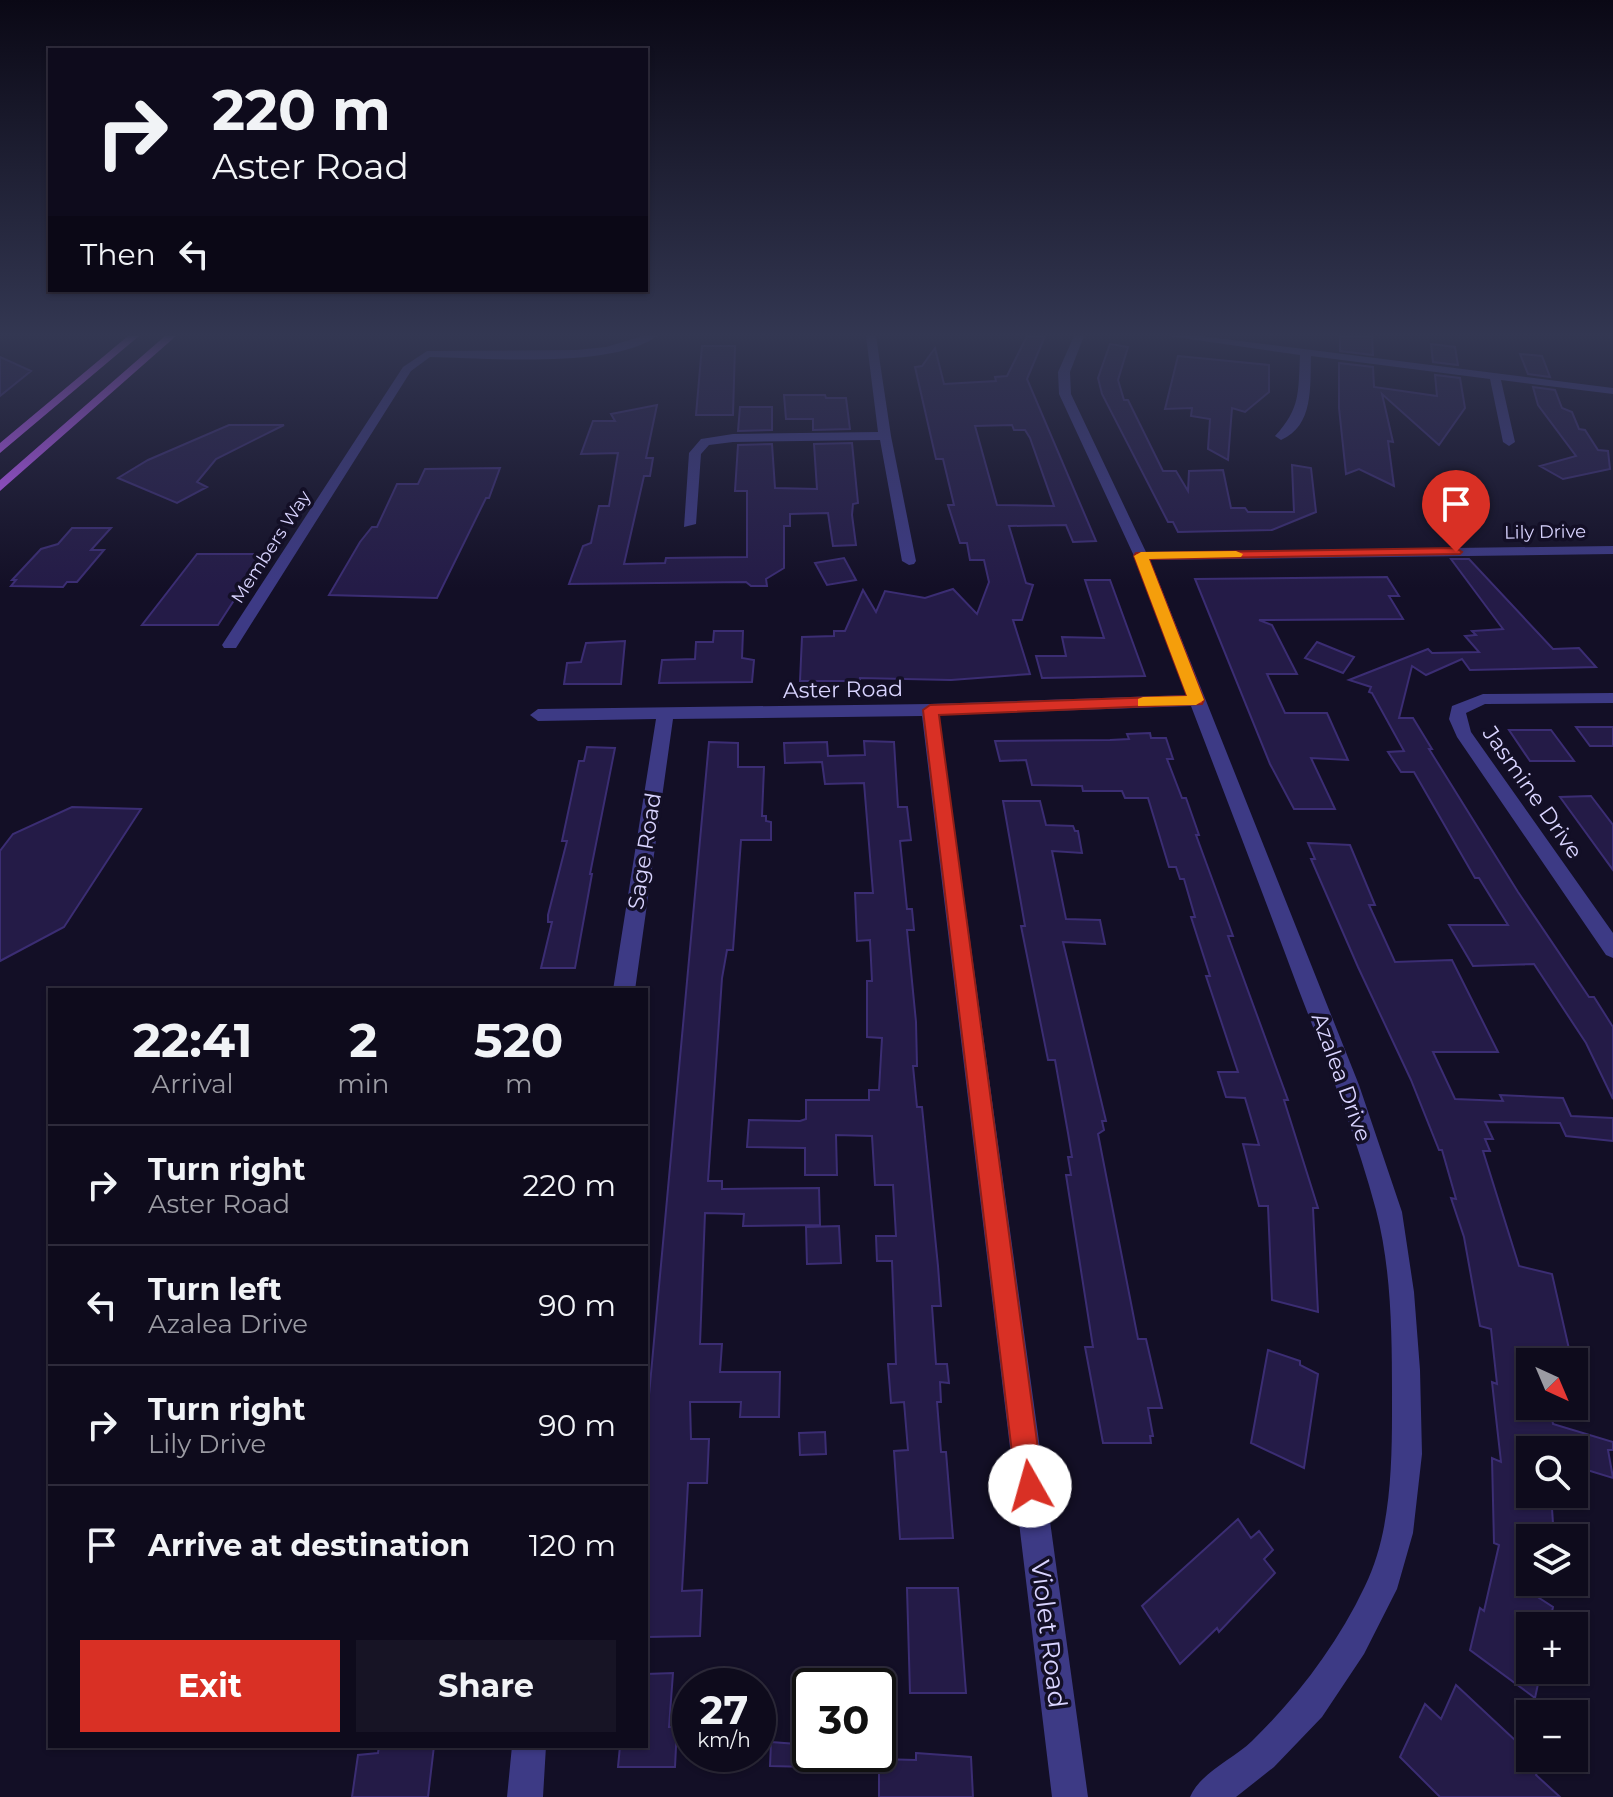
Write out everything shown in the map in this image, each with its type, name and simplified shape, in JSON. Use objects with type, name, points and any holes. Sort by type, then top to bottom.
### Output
[{"type":"main road","points":[[0,451],[36,420]]},
{"type":"main road","points":[[0,487],[76,420]]},
{"type":"main road","points":[[0,451],[39,452]]},
{"type":"street","name":"Members Way","points":[[230,645],[374,420]]},
{"type":"street","points":[[883,420],[909,561]]},
{"type":"street","name":"Azalea Drive","points":[[1077,420],[1141,556],[1347,1085],[1389,1212],[1402,1308],[1407,1454],[1398,1533],[1381,1589],[1353,1643],[1310,1705],[1262,1755],[1208,1797]]},
{"type":"street","points":[[1281,436],[1299,420]]},
{"type":"street","points":[[1504,420],[1509,442]]},
{"type":"street","points":[[689,524],[695,453],[705,442],[733,438],[885,436]]},
{"type":"street","name":"Lily Drive","points":[[1141,556],[1613,550]]},
{"type":"street","name":"Jasmine Drive","points":[[1613,698],[1483,699],[1458,710],[1457,719],[1613,949]]},
{"type":"street","name":"Aster Road","points":[[538,715],[930,710],[1196,700]]},
{"type":"street","name":"Violet Road","points":[[930,710],[1070,1797]]},
{"type":"street","name":"Sage Road","points":[[624,988],[665,713]]},
{"type":"street","points":[[525,1797],[529,1748]]},
{"type":"building","points":[[654,420],[646,458],[653,458],[650,476],[644,476],[624,564],[665,563],[666,558],[747,557],[747,491],[735,491],[738,445],[772,444],[775,488],[817,489],[814,444],[852,443],[858,503],[853,504],[852,515],[856,545],[833,546],[828,513],[790,514],[790,526],[784,526],[784,568],[766,579],[767,586],[751,586],[746,582],[569,584],[583,546],[591,543],[599,506],[609,506],[618,453],[581,454],[593,421]]},
{"type":"building","points":[[739,420],[772,420],[772,430],[738,431]]},
{"type":"building","points":[[813,420],[849,420],[850,429],[813,430]]},
{"type":"building","points":[[927,420],[1044,420],[1096,541],[1073,542],[1066,525],[1009,526],[1026,583],[1033,585],[1022,620],[1013,620],[1030,674],[951,680],[860,678],[860,681],[800,681],[802,637],[834,636],[834,631],[845,631],[863,590],[876,612],[885,591],[925,598],[953,589],[977,614],[989,582],[984,560],[970,560],[967,543],[960,543],[948,505],[954,505],[943,459],[936,459]],"holes":[[[1012,425],[1014,430],[1025,430],[1030,438],[1054,506],[997,505],[975,426]]]},
{"type":"building","points":[[1115,420],[1138,420],[1163,471],[1176,471],[1188,491],[1189,471],[1223,470],[1231,508],[1245,508],[1248,512],[1294,512],[1292,465],[1311,468],[1316,512],[1272,530],[1178,532],[1173,522],[1168,522]]},
{"type":"building","points":[[1210,420],[1231,420],[1228,460],[1208,449]]},
{"type":"building","points":[[1340,420],[1388,420],[1393,442],[1388,441],[1394,486],[1359,469],[1346,474]]},
{"type":"building","points":[[1411,420],[1457,420],[1439,445]]},
{"type":"building","points":[[1549,420],[1575,420],[1579,429],[1585,430],[1598,450],[1608,451],[1610,469],[1563,479],[1540,466],[1576,456]]},
{"type":"building","points":[[229,425],[284,425],[216,459],[197,482],[207,487],[177,503],[118,478],[148,460]]},
{"type":"building","points":[[500,468],[489,498],[486,498],[437,598],[329,595],[360,542],[372,527],[377,527],[397,484],[418,484],[425,469]]},
{"type":"building","points":[[72,528],[111,528],[91,550],[104,550],[77,582],[67,582],[63,587],[11,586],[16,580],[12,580],[41,549],[58,544]]},
{"type":"building","points":[[197,554],[264,554],[218,625],[142,625]]},
{"type":"building","points":[[844,558],[856,580],[827,585],[815,563]]},
{"type":"building","points":[[1451,559],[1469,559],[1553,649],[1579,648],[1596,667],[1470,670],[1462,659],[1426,675],[1412,666],[1399,718],[1413,718],[1518,892],[1613,1027],[1613,1099],[1586,1043],[1534,964],[1473,966],[1449,925],[1508,925],[1479,878],[1475,878],[1414,772],[1401,772],[1388,752],[1404,751],[1369,692],[1371,687],[1349,680],[1428,649],[1432,653],[1479,652],[1465,636],[1476,635],[1472,631],[1503,629]]},
{"type":"building","points":[[1387,577],[1399,596],[1389,596],[1403,619],[1259,620],[1272,625],[1297,674],[1267,674],[1285,713],[1327,713],[1348,760],[1311,758],[1335,809],[1294,809],[1270,764],[1195,579]]},
{"type":"building","points":[[1085,580],[1110,580],[1145,676],[1042,678],[1036,656],[1066,656],[1062,637],[1104,638]]},
{"type":"building","points":[[714,631],[743,631],[742,658],[754,660],[752,682],[659,683],[662,660],[695,659],[696,642],[713,642]]},
{"type":"building","points":[[625,641],[621,684],[564,684],[567,663],[581,662],[586,643]]},
{"type":"building","points":[[1317,642],[1354,657],[1343,673],[1305,658]]},
{"type":"building","points":[[1576,727],[1613,727],[1613,746],[1590,746]]},
{"type":"building","points":[[1509,730],[1551,730],[1574,761],[1530,761]]},
{"type":"building","points":[[1150,733],[1151,738],[1166,738],[1173,759],[1167,759],[1182,798],[1186,798],[1199,835],[1196,835],[1233,936],[1228,936],[1288,1100],[1284,1100],[1318,1208],[1313,1208],[1318,1312],[1272,1300],[1268,1206],[1259,1206],[1243,1144],[1259,1145],[1245,1098],[1226,1097],[1218,1072],[1238,1072],[1206,976],[1210,976],[1191,917],[1195,917],[1184,879],[1180,879],[1176,867],[1169,867],[1148,798],[1125,798],[1122,791],[1083,791],[1082,786],[1032,785],[1026,760],[1000,761],[995,741],[1110,740],[1129,739],[1127,734]]},
{"type":"building","points":[[864,741],[894,742],[898,807],[907,807],[911,840],[900,841],[907,909],[912,909],[914,930],[907,930],[916,1022],[917,1066],[913,1066],[917,1107],[922,1107],[938,1266],[941,1306],[932,1306],[936,1364],[947,1364],[949,1383],[940,1382],[941,1402],[937,1402],[941,1452],[946,1452],[953,1538],[900,1539],[894,1451],[908,1450],[904,1402],[891,1403],[888,1364],[896,1364],[892,1261],[877,1261],[876,1236],[896,1236],[893,1185],[875,1185],[872,1136],[836,1135],[837,1175],[805,1175],[805,1148],[747,1147],[749,1120],[800,1121],[806,1119],[806,1100],[869,1100],[869,1090],[879,1090],[882,1038],[867,1037],[867,981],[872,981],[870,940],[857,941],[855,893],[873,893],[864,783],[825,784],[822,762],[785,763],[784,743],[827,742],[828,756],[865,755]]},
{"type":"building","points":[[709,742],[738,743],[738,767],[764,767],[762,816],[771,822],[771,840],[741,840],[733,950],[727,950],[722,978],[708,1181],[722,1181],[722,1189],[819,1188],[820,1225],[743,1226],[744,1214],[705,1213],[700,1344],[722,1344],[720,1372],[780,1372],[779,1417],[740,1417],[741,1402],[690,1402],[691,1439],[709,1439],[707,1483],[688,1483],[682,1591],[702,1590],[700,1636],[648,1637],[648,1406]]},
{"type":"building","points":[[587,747],[615,748],[575,968],[541,968],[552,922],[548,922],[548,915],[567,841],[562,841],[579,761],[584,761]]},
{"type":"building","points":[[1591,796],[1613,825],[1613,870],[1560,797]]},
{"type":"building","points":[[1003,801],[1040,801],[1046,825],[1073,826],[1078,831],[1082,853],[1052,851],[1066,919],[1100,920],[1105,944],[1063,942],[1106,1121],[1102,1121],[1104,1130],[1098,1134],[1138,1339],[1146,1339],[1162,1408],[1148,1408],[1153,1436],[1150,1436],[1151,1443],[1103,1443],[1085,1347],[1093,1347],[1066,1175],[1071,1175],[1068,1157],[1072,1157],[1055,1060],[1048,1060],[1021,926],[1025,926]]},
{"type":"building","points":[[72,807],[141,809],[64,927],[0,961],[0,851],[13,834]]},
{"type":"building","points":[[1308,843],[1350,845],[1375,905],[1369,905],[1395,962],[1452,960],[1498,1052],[1433,1052],[1455,1099],[1503,1101],[1500,1095],[1563,1098],[1571,1116],[1613,1118],[1613,1141],[1566,1136],[1560,1123],[1485,1122],[1493,1139],[1485,1139],[1490,1151],[1483,1151],[1519,1266],[1552,1274],[1569,1348],[1516,1348],[1516,1420],[1552,1420],[1553,1424],[1613,1442],[1613,1450],[1608,1450],[1613,1478],[1588,1470],[1588,1436],[1516,1436],[1516,1508],[1552,1508],[1553,1524],[1516,1524],[1516,1596],[1536,1596],[1553,1607],[1552,1612],[1516,1612],[1516,1684],[1470,1650],[1480,1608],[1484,1611],[1499,1545],[1494,1543],[1492,1458],[1501,1462],[1492,1382],[1497,1384],[1491,1329],[1480,1326],[1464,1237],[1451,1198],[1456,1199],[1442,1150],[1439,1150],[1411,1080],[1311,859],[1315,859]]},
{"type":"building","points":[[839,1226],[841,1263],[807,1264],[806,1227]]},
{"type":"building","points":[[1268,1350],[1300,1361],[1300,1365],[1318,1374],[1304,1468],[1251,1443]]},
{"type":"building","points":[[825,1432],[826,1454],[800,1455],[799,1433]]},
{"type":"building","points":[[1238,1519],[1251,1538],[1259,1531],[1273,1550],[1264,1559],[1275,1573],[1219,1632],[1217,1628],[1180,1664],[1142,1606]]},
{"type":"building","points":[[907,1588],[958,1588],[966,1693],[910,1693]]},
{"type":"building","points":[[672,1673],[669,1727],[672,1727],[672,1767],[618,1767],[620,1748],[648,1748],[648,1674]]},
{"type":"building","points":[[1516,1684],[1538,1684],[1535,1698]]},
{"type":"building","points":[[1456,1685],[1516,1741],[1516,1772],[1537,1772],[1536,1775],[1560,1797],[1440,1797],[1400,1757],[1425,1704],[1441,1719]]},
{"type":"building","points":[[776,1742],[792,1744],[792,1767],[776,1766]]},
{"type":"building","points":[[379,1748],[434,1748],[428,1797],[352,1797],[358,1755],[378,1753]]},
{"type":"building","points":[[916,1753],[971,1757],[973,1797],[879,1797],[879,1772],[896,1772],[896,1759],[916,1760]]},
{"type":"slow traffic","points":[[1143,702],[1196,700],[1141,556],[1236,554]]},
{"type":"route","points":[[1030,1486],[930,710],[1196,700],[1141,556],[1456,552]]}]
